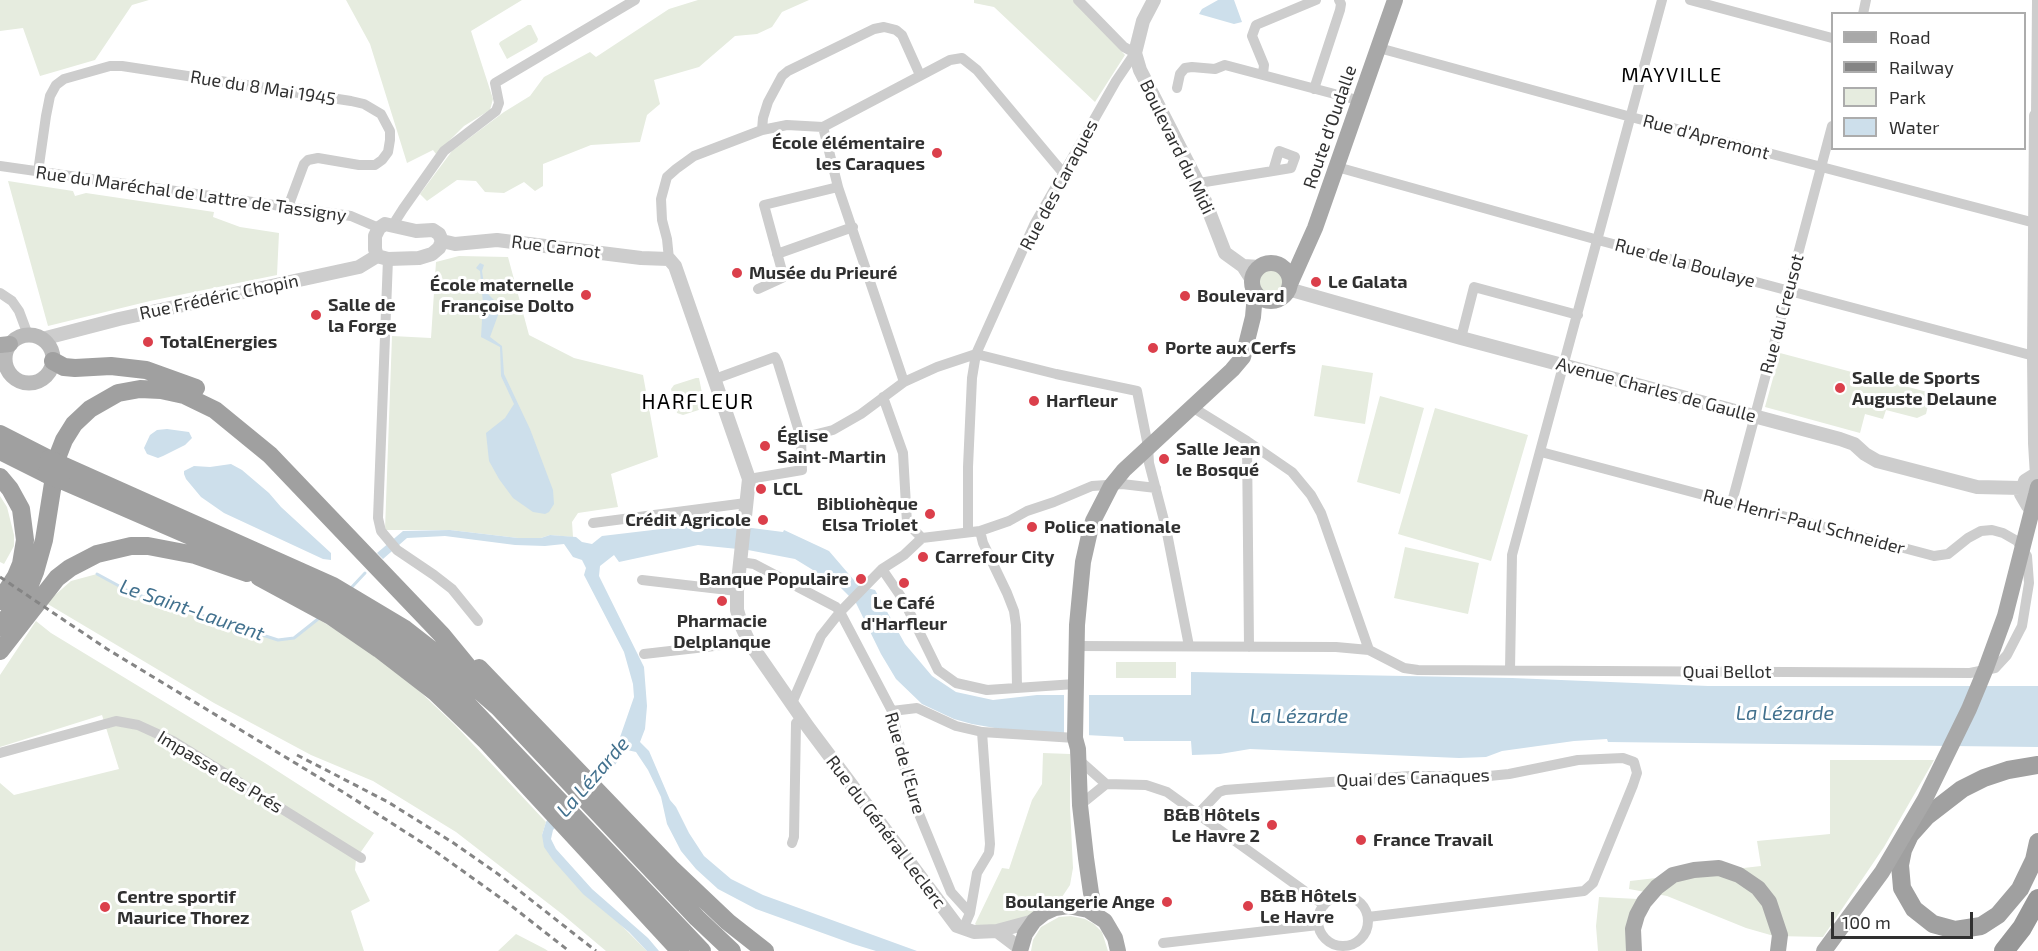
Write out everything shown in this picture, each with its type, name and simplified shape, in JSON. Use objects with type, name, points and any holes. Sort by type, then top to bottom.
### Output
[{"type":"highway","points":[[44,346],[64,366],[135,368],[166,376],[210,396],[229,410],[251,429],[270,454],[442,635],[479,679],[498,708]]},
{"type":"highway","points":[[0,627],[29,587],[41,556],[53,472],[60,448],[74,424],[98,403],[129,390],[151,389],[172,392],[195,399],[215,410],[270,454]]},
{"type":"highway","points":[[0,434],[54,469],[317,591],[394,642],[453,689],[680,951]]},
{"type":"highway","points":[[0,451],[54,469],[333,586],[405,629],[498,708],[706,902],[765,951]]},
{"type":"highway","points":[[0,477],[21,509],[24,540],[21,564],[0,601]]},
{"type":"highway","points":[[0,651],[57,578],[82,561],[115,548],[148,546],[195,555],[307,595],[355,616]]},
{"type":"highway","points":[[259,577],[331,616],[380,649],[436,693],[552,803]]},
{"type":"highway","points":[[442,635],[479,667],[575,780]]},
{"type":"highway","points":[[2038,765],[2008,770],[1973,783],[1927,816],[1910,835],[1903,850],[1900,865],[1902,888],[1914,909],[1933,924],[1955,930],[1981,926],[1998,915],[2020,889],[2034,860],[2038,842]]},
{"type":"highway","points":[[594,799],[697,918],[732,951]]},
{"type":"highway","points":[[569,822],[702,951]]},
{"type":"highway","points":[[1993,951],[2013,927],[2030,899],[2038,878]]},
{"type":"highway","points":[[2004,951],[2022,927],[2038,899]]},
{"type":"main road","name":"Route d'Oudalle","points":[[1291,277],[1315,228],[1395,0]]},
{"type":"main road","points":[[1097,915],[1086,858],[1080,805],[1079,760],[1075,738],[1076,646],[1086,546],[1093,521],[1112,486],[1124,470],[1243,357],[1253,317],[1256,282],[1273,263],[1291,277],[1278,300],[1256,282]]},
{"type":"main road","points":[[15,340],[44,346],[48,375],[34,383],[26,384],[4,371],[5,345],[15,340]]},
{"type":"main road","points":[[1824,951],[1882,872],[1925,799],[1969,709],[2005,616],[2030,488]]},
{"type":"main road","points":[[1068,906],[1082,881],[1086,858]]},
{"type":"main road","points":[[1634,951],[1633,929],[1637,915],[1644,902],[1657,887],[1673,876],[1694,870],[1719,868],[1739,875],[1758,888],[1769,902],[1780,934],[1778,951]]},
{"type":"main road","points":[[1020,950],[1025,934],[1034,921],[1055,908],[1068,906],[1088,910],[1097,915],[1111,929],[1118,951]]},
{"type":"street","points":[[478,621],[452,589],[434,574],[397,550],[381,531],[378,518],[382,257],[374,241],[379,228],[385,224],[395,225],[403,209],[444,151],[496,111],[499,103],[495,83],[635,0]]},
{"type":"street","points":[[1078,0],[1124,47],[1135,53],[1143,21],[1154,0]]},
{"type":"street","points":[[1263,74],[1264,64],[1252,36],[1256,25],[1316,0]]},
{"type":"street","points":[[1314,89],[1340,10],[1339,0]]},
{"type":"street","points":[[1510,670],[1512,555],[1662,0]]},
{"type":"street","points":[[1690,0],[1831,37]]},
{"type":"street","points":[[2037,0],[2034,356],[2035,443],[2038,476],[2029,478],[2030,488],[2021,494],[2024,502],[2032,508],[2038,508]]},
{"type":"street","points":[[762,130],[768,102],[782,76],[874,29],[884,27],[896,30],[902,35],[920,75]]},
{"type":"street","name":"Rue d'Apremont","points":[[1379,48],[1821,168],[2035,223]]},
{"type":"street","name":"Rue des Caraques","points":[[968,532],[968,467],[973,369],[976,354],[1034,225],[1116,81],[1135,53]]},
{"type":"street","name":"Boulevard du Midi","points":[[1135,53],[1140,70],[1198,183],[1225,254],[1256,282]]},
{"type":"street","points":[[715,379],[776,357],[801,438],[802,470],[749,479],[675,266],[669,259],[661,199],[668,177],[694,156],[762,130],[787,125],[822,127],[956,58],[967,60],[985,79],[1064,174]]},
{"type":"street","points":[[1177,88],[1180,74],[1185,68],[1215,69],[1225,65],[1361,101]]},
{"type":"street","name":"Rue du 8 Mai 1945","points":[[38,172],[50,96],[56,85],[63,79],[110,66],[364,104],[381,114],[390,131],[388,152],[382,160],[375,165],[359,165],[318,158],[308,160],[304,164],[288,207]]},
{"type":"street","points":[[2026,89],[2036,92]]},
{"type":"street","points":[[822,127],[838,187],[904,382]]},
{"type":"street","name":"Rue du Creusot","points":[[1732,502],[1831,133]]},
{"type":"street","name":"Rue du Maréchal de Lattre de Tassigny","points":[[0,166],[351,216],[379,228]]},
{"type":"street","name":"Rue de la Boulaye","points":[[1337,167],[1598,240],[2034,356]]},
{"type":"street","points":[[1198,183],[1273,171]]},
{"type":"street","points":[[758,289],[782,278],[764,205],[838,187]]},
{"type":"street","name":"Rue Carnot","points":[[395,225],[416,231],[433,230],[439,234],[442,241],[455,244],[497,240],[641,258],[669,259]]},
{"type":"street","points":[[777,254],[853,227]]},
{"type":"street","points":[[382,257],[418,258],[432,254],[439,248],[442,241]]},
{"type":"street","name":"Rue Frédéric Chopin","points":[[44,346],[59,334],[359,267],[382,257]]},
{"type":"street","name":"Avenue Charles de Gaulle","points":[[1291,277],[1461,338],[1854,444],[1865,454],[1885,463],[1977,487],[2030,488]]},
{"type":"street","points":[[1461,338],[1474,288],[1578,315]]},
{"type":"street","points":[[0,293],[12,301],[44,346]]},
{"type":"street","points":[[801,438],[833,429],[861,414],[904,382],[937,367],[976,354],[1137,391],[1148,446],[1149,463],[1189,646]]},
{"type":"street","points":[[883,397],[903,453],[907,523],[922,538]]},
{"type":"street","points":[[1076,646],[1336,647],[1369,650],[1321,513],[1311,495],[1292,472],[1192,407]]},
{"type":"street","points":[[1247,441],[1249,647]]},
{"type":"street","name":"Rue Henri-Paul Schneider","points":[[1541,452],[1934,556],[1948,554],[1968,538],[1981,531],[1992,530],[2017,541],[2027,556],[2029,583]]},
{"type":"street","name":"Rue du Général Leclerc","points":[[749,479],[737,591],[739,619],[749,642],[801,718],[953,922],[963,929]]},
{"type":"street","points":[[792,703],[821,636],[840,612],[882,569],[904,555],[922,538],[980,531],[1092,486],[1122,484],[1156,488]]},
{"type":"street","points":[[592,523],[746,503]]},
{"type":"street","points":[[980,531],[983,543],[1014,611],[1017,688]]},
{"type":"street","points":[[740,556],[836,607],[840,612]]},
{"type":"street","points":[[882,569],[904,601],[938,670],[956,683],[987,690],[1075,688]]},
{"type":"street","points":[[642,580],[737,591]]},
{"type":"street","name":"Quai Bellot","points":[[1369,650],[1404,668],[1418,670],[1970,673],[1995,668],[2007,655],[2022,626],[2029,583]]},
{"type":"street","name":"Rue de l'Eure","points":[[840,612],[892,711],[910,792],[951,892],[970,913]]},
{"type":"street","points":[[644,654],[749,642]]},
{"type":"street","points":[[892,711],[917,708],[956,726],[982,732],[1075,738]]},
{"type":"street","points":[[792,843],[796,723],[801,718]]},
{"type":"street","name":"Impasse des Prés","points":[[0,753],[117,721],[138,725],[172,741],[361,858]]},
{"type":"street","points":[[982,732],[990,844],[989,853],[977,873],[970,913],[963,929],[974,932],[997,931],[1034,921]]},
{"type":"street","name":"Quai des Canaques","points":[[1198,814],[1219,792],[1225,790],[1410,776],[1489,776],[1578,760],[1623,758],[1634,762],[1637,773],[1635,781],[1593,883],[1584,891],[1368,917]]},
{"type":"street","points":[[1079,760],[1106,784]]},
{"type":"street","points":[[1080,805],[1093,792],[1106,784],[1157,787],[1324,905]]},
{"type":"street","points":[[1342,896],[1358,901],[1364,907],[1368,917],[1367,929],[1363,937],[1348,946],[1333,944],[1326,939],[1318,924],[1324,905],[1333,898],[1342,896]]},
{"type":"street","points":[[1163,943],[1318,924]]},
{"type":"street","points":[[997,931],[1020,950]]},
{"type":"green space","points":[[0,0],[149,0],[132,5],[95,60],[40,76],[23,28],[0,31]]},
{"type":"green space","points":[[346,0],[522,0],[471,31],[493,99],[490,110],[464,126],[436,154],[433,150],[407,163],[370,44]]},
{"type":"green space","points":[[698,0],[809,0],[782,12],[772,27],[757,34],[735,36],[699,67],[654,80],[660,104],[647,115],[640,142],[591,145],[543,164],[543,186],[535,191],[524,182],[504,193],[485,192],[476,181],[457,180],[427,201],[420,194],[452,151],[504,112],[530,96],[544,77],[590,52],[596,57],[669,9]]},
{"type":"green space","points":[[974,0],[1075,0],[1125,55],[1095,102],[994,7],[974,3]]},
{"type":"green space","points":[[531,25],[538,39],[537,42],[507,59],[500,42]]},
{"type":"green space","points":[[8,181],[73,191],[75,196],[86,193],[214,212],[213,217],[240,227],[279,233],[277,275],[150,301],[48,326]]},
{"type":"green space","points":[[459,256],[508,257],[529,335],[574,358],[643,375],[658,457],[611,474],[618,507],[578,513],[572,522],[573,537],[550,535],[541,538],[518,538],[450,530],[385,530],[392,336],[431,338],[436,262]]},
{"type":"green space","points":[[1270,270],[1279,274],[1283,283],[1279,292],[1270,296],[1261,292],[1257,283],[1261,274]]},
{"type":"green space","name":"Salle de Sports Auguste Delaune","points":[[1780,353],[1931,393],[1926,414],[1917,418],[1886,410],[1883,419],[1865,414],[1860,433],[1765,407]]},
{"type":"green space","points":[[1322,365],[1373,373],[1365,424],[1314,416]]},
{"type":"green space","points":[[699,378],[705,408],[683,415],[677,413],[671,389],[674,385]]},
{"type":"green space","points":[[1380,396],[1424,408],[1400,494],[1357,482]]},
{"type":"green space","points":[[1435,408],[1528,435],[1491,561],[1398,534]]},
{"type":"green space","points":[[0,496],[7,507],[14,535],[14,546],[4,564],[0,562]]},
{"type":"green space","points":[[1405,547],[1479,563],[1468,614],[1394,598]]},
{"type":"green space","points":[[97,574],[132,593],[278,640],[294,638],[318,619],[370,651],[414,686],[455,725],[546,822],[542,835],[559,863],[647,951],[606,951],[456,832],[373,781],[311,755],[214,703],[46,603],[71,581]]},
{"type":"green space","points":[[36,621],[51,633],[265,763],[374,833],[356,859],[355,870],[370,901],[351,911],[364,951],[0,951],[0,783],[14,795],[119,769],[102,715],[0,747],[0,675]]},
{"type":"green space","points":[[1116,662],[1176,662],[1176,678],[1116,678]]},
{"type":"green space","points":[[1043,753],[1070,754],[1073,868],[1070,885],[1062,897],[1029,917],[1001,925],[977,926],[975,924],[1002,868],[1009,869],[1032,800],[1042,784]]},
{"type":"green space","points":[[1830,760],[1934,760],[1884,847],[1823,937],[1774,936],[1746,928],[1667,896],[1629,889],[1630,881],[1761,866],[1757,841],[1830,834]]},
{"type":"green space","points":[[1599,897],[1638,899],[1627,951],[1598,951],[1596,926]]},
{"type":"green space","points":[[1071,916],[1094,924],[1102,932],[1108,951],[1031,951],[1033,940],[1041,927],[1059,917]]},
{"type":"green space","points":[[516,934],[545,949],[548,951],[498,951]]},
{"type":"water","points":[[1218,0],[1234,0],[1242,22],[1234,24],[1199,14],[1202,9]]},
{"type":"water","points":[[480,263],[484,265],[482,271],[485,291],[501,307],[490,337],[502,346],[504,374],[530,429],[553,490],[554,504],[545,514],[533,512],[513,498],[489,461],[486,433],[505,418],[514,404],[501,376],[500,347],[481,337],[483,303],[480,271],[476,268]]},
{"type":"water","points":[[157,430],[189,432],[192,438],[185,445],[158,458],[147,454],[144,448],[150,435]]},
{"type":"water","points":[[231,464],[242,470],[269,493],[331,553],[331,560],[323,559],[224,513],[201,497],[184,474],[184,471],[194,466],[210,467]]},
{"type":"water","name":"La Lézarde","points":[[695,525],[736,526],[783,532],[784,530],[829,551],[859,586],[875,590],[905,644],[932,676],[956,692],[993,700],[1037,695],[1191,695],[1191,672],[1512,678],[1708,686],[2038,686],[2038,747],[1608,742],[1607,739],[1502,751],[1486,757],[1459,758],[1250,749],[1220,754],[1192,755],[1191,741],[1124,741],[1123,737],[1012,731],[954,719],[922,704],[896,679],[856,603],[839,586],[795,559],[748,550],[698,545],[619,562],[614,555],[600,566],[599,576],[644,667],[647,706],[645,729],[640,742],[649,751],[670,800],[704,856],[731,879],[763,895],[917,951],[876,951],[853,944],[756,909],[718,889],[696,869],[681,851],[667,824],[661,797],[648,770],[636,752],[627,750],[583,804],[565,817],[553,830],[551,839],[556,849],[592,889],[648,938],[659,951],[647,951],[629,932],[583,894],[553,860],[544,847],[542,835],[552,811],[571,795],[618,743],[634,697],[633,684],[624,652],[584,575],[586,568],[582,560],[573,557],[564,544],[515,545],[445,536],[407,538],[383,559],[377,553],[403,531],[450,530],[518,538],[541,538],[550,535],[576,537],[582,542],[592,544],[602,536]]},
{"type":"pier","points":[[1064,692],[1089,692],[1089,738],[1064,736]]},
{"type":"waterway","name":"Le Saint-Laurent","points":[[351,588],[365,573]]},
{"type":"waterway","name":"Le Saint-Laurent","points":[[97,574],[132,593],[278,640],[294,638],[318,619]]},
{"type":"railway","points":[[0,577],[107,649],[343,792],[432,849],[509,904],[569,951]]},
{"type":"railway","points":[[297,755],[388,802],[452,842],[498,874],[596,951]]},
{"type":"place","name":"École élémentaire les Caraques","points":[[937,153]]},
{"type":"place","name":"Musée du Prieuré","points":[[737,273]]},
{"type":"place","name":"Le Galata","points":[[1316,282]]},
{"type":"place","name":"École maternelle Françoise Dolto","points":[[586,295]]},
{"type":"place","name":"Boulevard","points":[[1185,296]]},
{"type":"place","name":"Salle de la Forge","points":[[316,315]]},
{"type":"place","name":"TotalEnergies","points":[[148,342]]},
{"type":"place","name":"Porte aux Cerfs","points":[[1153,348]]},
{"type":"place","name":"Salle de Sports Auguste Delaune","points":[[1840,388]]},
{"type":"place","name":"Harfleur","points":[[1034,401]]},
{"type":"place","name":"Église Saint-Martin","points":[[765,446]]},
{"type":"place","name":"Salle Jean le Bosqué","points":[[1164,459]]},
{"type":"place","name":"LCL","points":[[761,489]]},
{"type":"place","name":"Bibliohèque Elsa Triolet","points":[[930,514]]},
{"type":"place","name":"Crédit Agricole","points":[[763,520]]},
{"type":"place","name":"Police nationale","points":[[1032,527]]},
{"type":"place","name":"Carrefour City","points":[[923,557]]},
{"type":"place","name":"Banque Populaire","points":[[861,579]]},
{"type":"place","name":"Le Café d'Harfleur","points":[[904,583]]},
{"type":"place","name":"Pharmacie Delplanque","points":[[722,601]]},
{"type":"place","name":"B&B Hôtels Le Havre 2","points":[[1272,825]]},
{"type":"place","name":"France Travail","points":[[1361,840]]},
{"type":"place","name":"Boulangerie Ange","points":[[1167,902]]},
{"type":"place","name":"B&B Hôtels Le Havre","points":[[1248,906]]},
{"type":"place","name":"Centre sportif Maurice Thorez","points":[[105,907]]},
{"type":"district","name":"MAYVILLE","points":[[1672,75]]},
{"type":"district","name":"HARFLEUR","points":[[698,402]]}]
